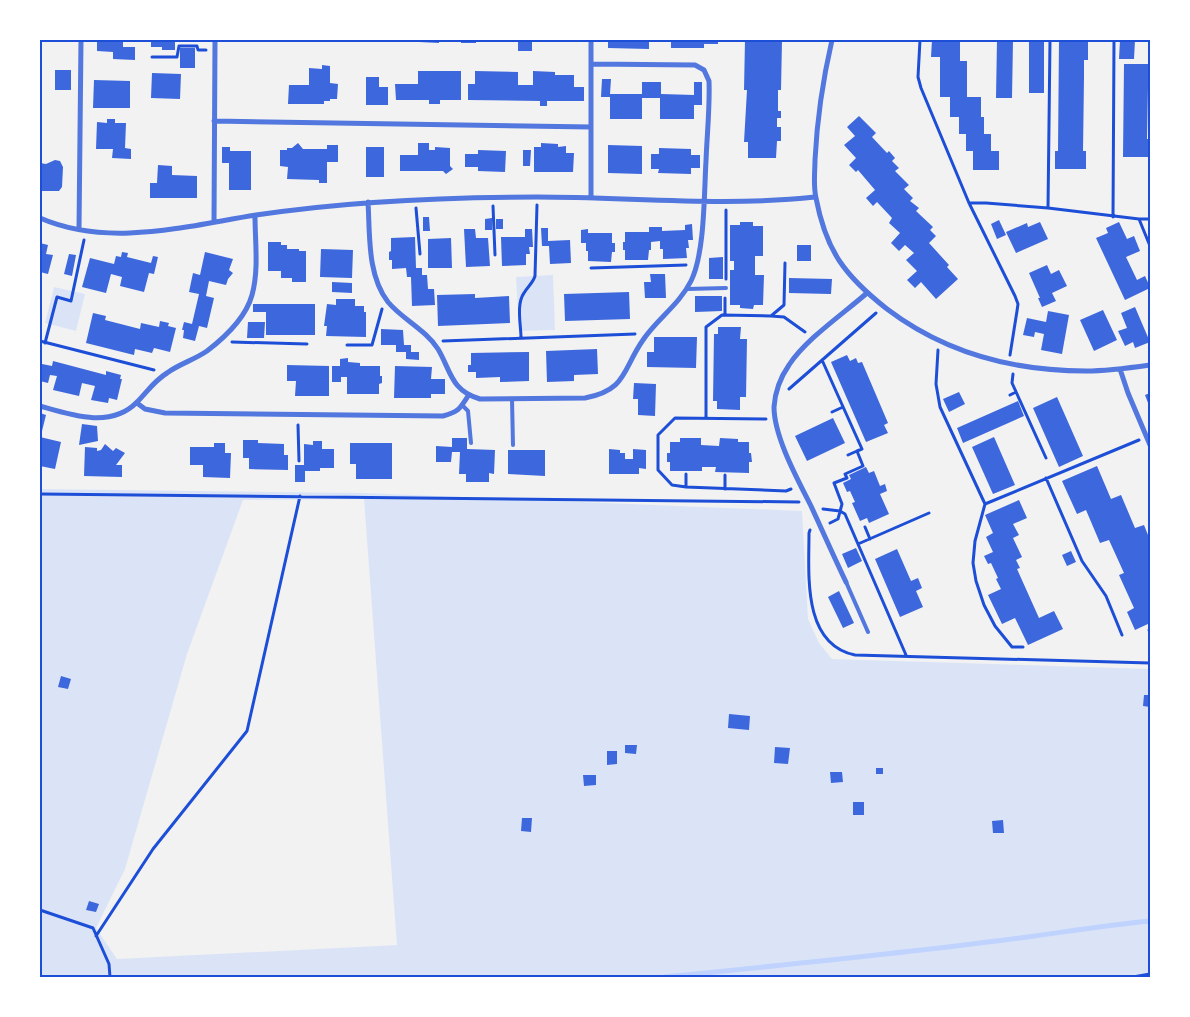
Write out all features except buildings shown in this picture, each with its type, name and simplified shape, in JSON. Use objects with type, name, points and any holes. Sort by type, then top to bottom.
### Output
[{"type":"street","points":[[79,229],[81,40]]},
{"type":"street","points":[[214,222],[215,40]]},
{"type":"street","points":[[591,40],[591,198]]},
{"type":"street","points":[[832,40],[826,64],[816,130],[815,197],[822,225],[832,251],[851,278],[900,319],[939,342],[971,354],[1043,369],[1086,371],[1150,365]]},
{"type":"street","points":[[368,202],[373,266],[380,288],[388,302],[438,349],[451,378],[468,396],[480,399],[585,398],[600,395],[612,388],[622,379],[648,333],[680,300],[692,280],[697,265],[704,201],[710,90],[708,75],[696,65],[592,64]]},
{"type":"street","points":[[214,120],[591,126]]},
{"type":"street","points":[[40,218],[79,229],[142,233],[368,202],[538,197],[704,201],[815,197]]},
{"type":"street","points":[[40,406],[88,418],[109,418],[124,412],[137,403],[154,382],[166,373],[206,352],[243,313],[252,296],[256,258],[255,216]]},
{"type":"street","points":[[846,582],[788,458],[774,409],[779,380],[789,364],[813,339],[867,293]]},
{"type":"street","points":[[1120,369],[1150,445]]},
{"type":"street","points":[[137,403],[145,409],[165,413],[443,416],[455,413],[468,396]]},
{"type":"lane","points":[[687,289],[726,288]]},
{"type":"lane","points":[[512,399],[513,445]]},
{"type":"lane","points":[[462,405],[468,411],[471,443]]},
{"type":"lane","points":[[846,582],[868,632]]},
{"type":"path","points":[[920,40],[918,77],[921,88],[969,203],[1018,304],[1008,363]]},
{"type":"path","points":[[1048,208],[1050,40]]},
{"type":"path","points":[[1113,217],[1114,40]]},
{"type":"path","points":[[152,57],[177,57],[179,46],[185,45],[197,46],[198,50],[214,50]]},
{"type":"path","points":[[521,338],[521,299],[535,276],[538,197]]},
{"type":"path","points":[[492,198],[495,255]]},
{"type":"path","points":[[415,200],[420,254]]},
{"type":"path","points":[[725,315],[726,201]]},
{"type":"path","points":[[969,203],[986,202],[1139,220],[1150,219]]},
{"type":"path","points":[[1139,220],[1150,246]]},
{"type":"path","points":[[45,343],[57,297],[71,301],[86,230]]},
{"type":"path","points":[[771,316],[784,305],[785,263]]},
{"type":"path","points":[[591,268],[697,265]]},
{"type":"path","points":[[347,344],[372,345],[385,296]]},
{"type":"path","points":[[775,401],[884,306]]},
{"type":"path","points":[[706,418],[706,327],[722,315],[784,317],[813,339]]},
{"type":"path","points":[[431,341],[648,333]]},
{"type":"path","points":[[40,342],[166,373]]},
{"type":"path","points":[[217,342],[307,344]]},
{"type":"path","points":[[939,342],[936,384],[940,407],[984,504],[975,541],[973,563],[976,581],[984,605],[995,626],[1012,647],[1023,648]]},
{"type":"path","points":[[822,360],[862,449],[848,455]]},
{"type":"path","points":[[1015,364],[1012,383],[1046,458]]},
{"type":"path","points":[[1010,395],[1016,392]]},
{"type":"path","points":[[832,412],[843,406]]},
{"type":"path","points":[[298,414],[299,461]]},
{"type":"path","points":[[776,419],[675,418],[658,435],[658,470],[672,485],[686,487],[786,491],[801,486]]},
{"type":"path","points":[[984,504],[1147,437]]},
{"type":"path","points":[[821,528],[838,519],[842,504],[834,483],[847,478],[845,474],[863,466],[856,451]]},
{"type":"path","points":[[686,474],[686,487]]},
{"type":"path","points":[[725,475],[725,489]]},
{"type":"path","points":[[1046,478],[1082,561],[1106,596],[1122,635]]},
{"type":"path","points":[[40,494],[808,502]]},
{"type":"path","points":[[96,936],[153,849],[247,730],[300,496]]},
{"type":"path","points":[[811,508],[840,511],[845,514],[906,655]]},
{"type":"path","points":[[858,544],[929,513]]},
{"type":"path","points":[[818,521],[808,533],[810,601],[821,630],[835,647],[843,652],[855,655],[1150,662]]},
{"type":"path","points":[[865,527],[870,539]]},
{"type":"path","points":[[40,910],[93,928],[109,964],[110,977]]},
{"type":"path","points":[[1133,977],[1150,974]]},
{"type":"shaded area","points":[[553,275],[555,330],[519,331],[516,277]]},
{"type":"shaded area","points":[[54,287],[85,294],[76,331],[45,323]]},
{"type":"shaded area","points":[[40,489],[364,493],[802,511],[808,619],[819,643],[832,659],[1150,669],[1150,977],[40,977]],"holes":[[[364,499],[397,945],[117,959],[96,928],[125,869],[187,654],[243,500]]]},
{"type":"waterway","points":[[664,977],[913,951],[1150,921]]}]
